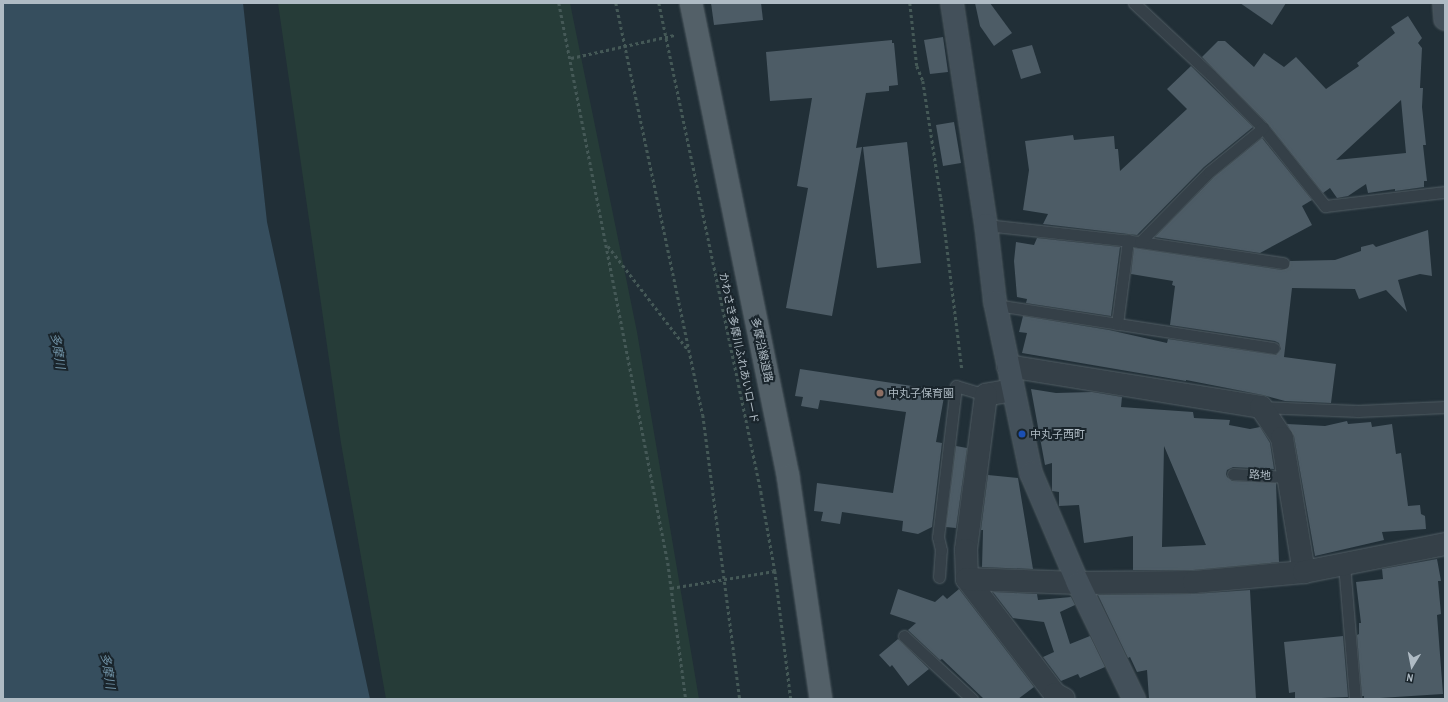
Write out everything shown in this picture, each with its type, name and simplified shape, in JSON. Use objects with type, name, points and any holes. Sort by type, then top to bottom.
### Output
[{"type":"main road","name":"多摩沿線道路","points":[[691,3],[788,476],[821,699]]},
{"type":"street","points":[[952,3],[986,225],[996,305],[1031,472],[1078,583],[1134,699]]},
{"type":"street","points":[[1444,3],[1445,19]]},
{"type":"street","points":[[1008,366],[1261,407],[1282,438],[1304,572]]},
{"type":"street","points":[[1013,390],[986,395],[966,550],[967,579],[1055,697]]},
{"type":"street","points":[[967,579],[1078,583],[1194,582],[1304,572],[1445,544]]},
{"type":"lane","points":[[1134,3],[1211,75],[1263,128],[1325,206],[1445,192]]},
{"type":"lane","points":[[1117,324],[1134,241],[1209,172],[1263,128]]},
{"type":"lane","points":[[986,225],[1134,241],[1283,263]]},
{"type":"lane","points":[[996,305],[1274,348]]},
{"type":"lane","points":[[939,577],[941,550],[938,537],[956,386],[964,387],[986,395]]},
{"type":"lane","points":[[1261,407],[1358,411],[1445,407]]},
{"type":"lane","name":"路地","points":[[1233,474],[1288,477]]},
{"type":"lane","points":[[1344,564],[1355,699]]},
{"type":"lane","points":[[904,636],[972,699]]},
{"type":"path","points":[[559,3],[571,58],[668,563],[686,699]]},
{"type":"path","points":[[616,3],[703,415],[740,699]]},
{"type":"path","name":"かわさき多摩川ふれあいロード","points":[[659,3],[761,492],[775,571],[791,699]]},
{"type":"path","points":[[910,3],[916,66],[923,81],[941,198],[964,387]]},
{"type":"path","points":[[571,58],[666,37]]},
{"type":"path","points":[[607,244],[690,352]]},
{"type":"path","points":[[671,588],[775,571]]},
{"type":"green space","points":[[278,3],[570,3],[637,332],[699,699],[386,699],[341,443]]},
{"type":"water","name":"多摩川","points":[[3,3],[243,3],[267,222],[370,699],[3,699]]},
{"type":"building","points":[[711,3],[761,3],[763,20],[714,25]]},
{"type":"building","points":[[975,3],[990,3],[1012,33],[994,46],[980,26]]},
{"type":"building","points":[[1240,3],[1286,3],[1272,25]]},
{"type":"building","points":[[1408,16],[1422,38],[1418,43],[1422,48],[1420,88],[1423,88],[1422,107],[1426,145],[1423,145],[1427,181],[1424,181],[1424,187],[1368,193],[1366,184],[1348,196],[1337,198],[1330,188],[1323,193],[1268,124],[1202,57],[1218,41],[1225,41],[1254,67],[1264,53],[1284,67],[1296,57],[1326,89],[1359,66],[1357,63],[1395,33],[1391,27]],"holes":[[[1401,100],[1406,153],[1336,160]]]},
{"type":"building","points":[[943,37],[948,72],[930,74],[924,40]]},
{"type":"building","points":[[892,40],[892,43],[894,43],[898,85],[889,86],[889,91],[866,93],[856,148],[862,147],[832,316],[786,308],[808,188],[797,186],[812,98],[770,101],[766,52]]},
{"type":"building","points":[[1032,45],[1041,73],[1021,79],[1012,50]]},
{"type":"building","points":[[1191,66],[1253,127],[1204,167],[1137,235],[1043,224],[1048,214],[1023,210],[1029,170],[1025,141],[1073,135],[1074,140],[1114,136],[1115,149],[1118,149],[1120,171],[1187,109],[1167,89]]},
{"type":"building","points":[[954,122],[961,163],[943,166],[936,125]]},
{"type":"building","points":[[1262,138],[1312,200],[1302,206],[1312,225],[1260,253],[1155,237],[1214,177]]},
{"type":"building","points":[[907,142],[921,263],[877,268],[863,147]]},
{"type":"building","points":[[1428,230],[1432,276],[1420,274],[1398,280],[1407,312],[1386,290],[1359,299],[1355,289],[1292,288],[1284,357],[1336,364],[1331,403],[1285,401],[1263,395],[1186,380],[1022,353],[1027,333],[1019,332],[1023,316],[1109,330],[1167,343],[1168,339],[1276,355],[1281,349],[1279,343],[1275,341],[1170,325],[1175,286],[1172,285],[1173,281],[1131,274],[1134,248],[1282,270],[1288,268],[1290,261],[1335,260],[1361,251],[1361,247],[1373,244],[1376,247]]},
{"type":"building","points":[[1037,238],[1120,247],[1111,316],[1026,303],[1027,299],[1017,297],[1014,261],[1016,242],[1034,245]]},
{"type":"building","points":[[800,369],[945,391],[936,442],[942,443],[932,527],[918,534],[902,531],[903,521],[842,512],[840,524],[821,521],[823,512],[814,511],[817,483],[893,493],[906,412],[820,400],[818,409],[801,406],[803,397],[795,396]]},
{"type":"building","points":[[1031,389],[1056,393],[1092,392],[1122,397],[1121,407],[1193,412],[1194,418],[1230,420],[1229,425],[1250,429],[1260,427],[1270,443],[1274,469],[1233,467],[1227,470],[1226,474],[1232,481],[1276,483],[1279,562],[1193,570],[1133,570],[1133,536],[1084,543],[1079,505],[1059,506],[1059,492],[1052,491],[1052,463],[1045,465]],"holes":[[[1164,446],[1206,545],[1162,547]]]},
{"type":"building","points":[[1347,421],[1348,424],[1371,422],[1372,427],[1392,424],[1396,454],[1401,453],[1408,506],[1420,505],[1421,514],[1425,516],[1426,529],[1382,532],[1384,540],[1315,556],[1294,436],[1287,424],[1325,426]]},
{"type":"building","points":[[956,446],[967,448],[956,528],[946,527]]},
{"type":"building","points":[[988,475],[1018,478],[1033,569],[982,567],[983,530],[981,530]]},
{"type":"building","points":[[1437,559],[1441,581],[1438,581],[1441,614],[1437,615],[1443,694],[1364,699],[1364,696],[1362,696],[1357,635],[1359,634],[1359,623],[1361,623],[1356,582],[1383,579],[1382,569]]},
{"type":"building","points":[[898,589],[935,602],[943,595],[947,599],[959,589],[1034,687],[1018,699],[984,699],[942,659],[940,660],[908,630],[916,623],[890,614]]},
{"type":"building","points":[[1250,590],[1256,699],[1149,699],[1147,670],[1137,672],[1130,657],[1128,658],[1098,595],[1194,594]]},
{"type":"building","points":[[993,592],[1037,594],[1038,600],[1071,597],[1075,605],[1060,612],[1070,644],[1090,636],[1105,667],[1080,678],[1078,674],[1061,681],[1043,657],[1054,652],[1044,622],[1013,618]]},
{"type":"building","points":[[1343,636],[1348,697],[1295,699],[1295,692],[1289,693],[1284,642]]},
{"type":"building","points":[[898,639],[929,669],[908,686],[892,665],[890,667],[879,655]]},
{"type":"place","name":"中丸子保育園","points":[[880,393]]},
{"type":"place","name":"中丸子西町","points":[[1022,434]]}]
